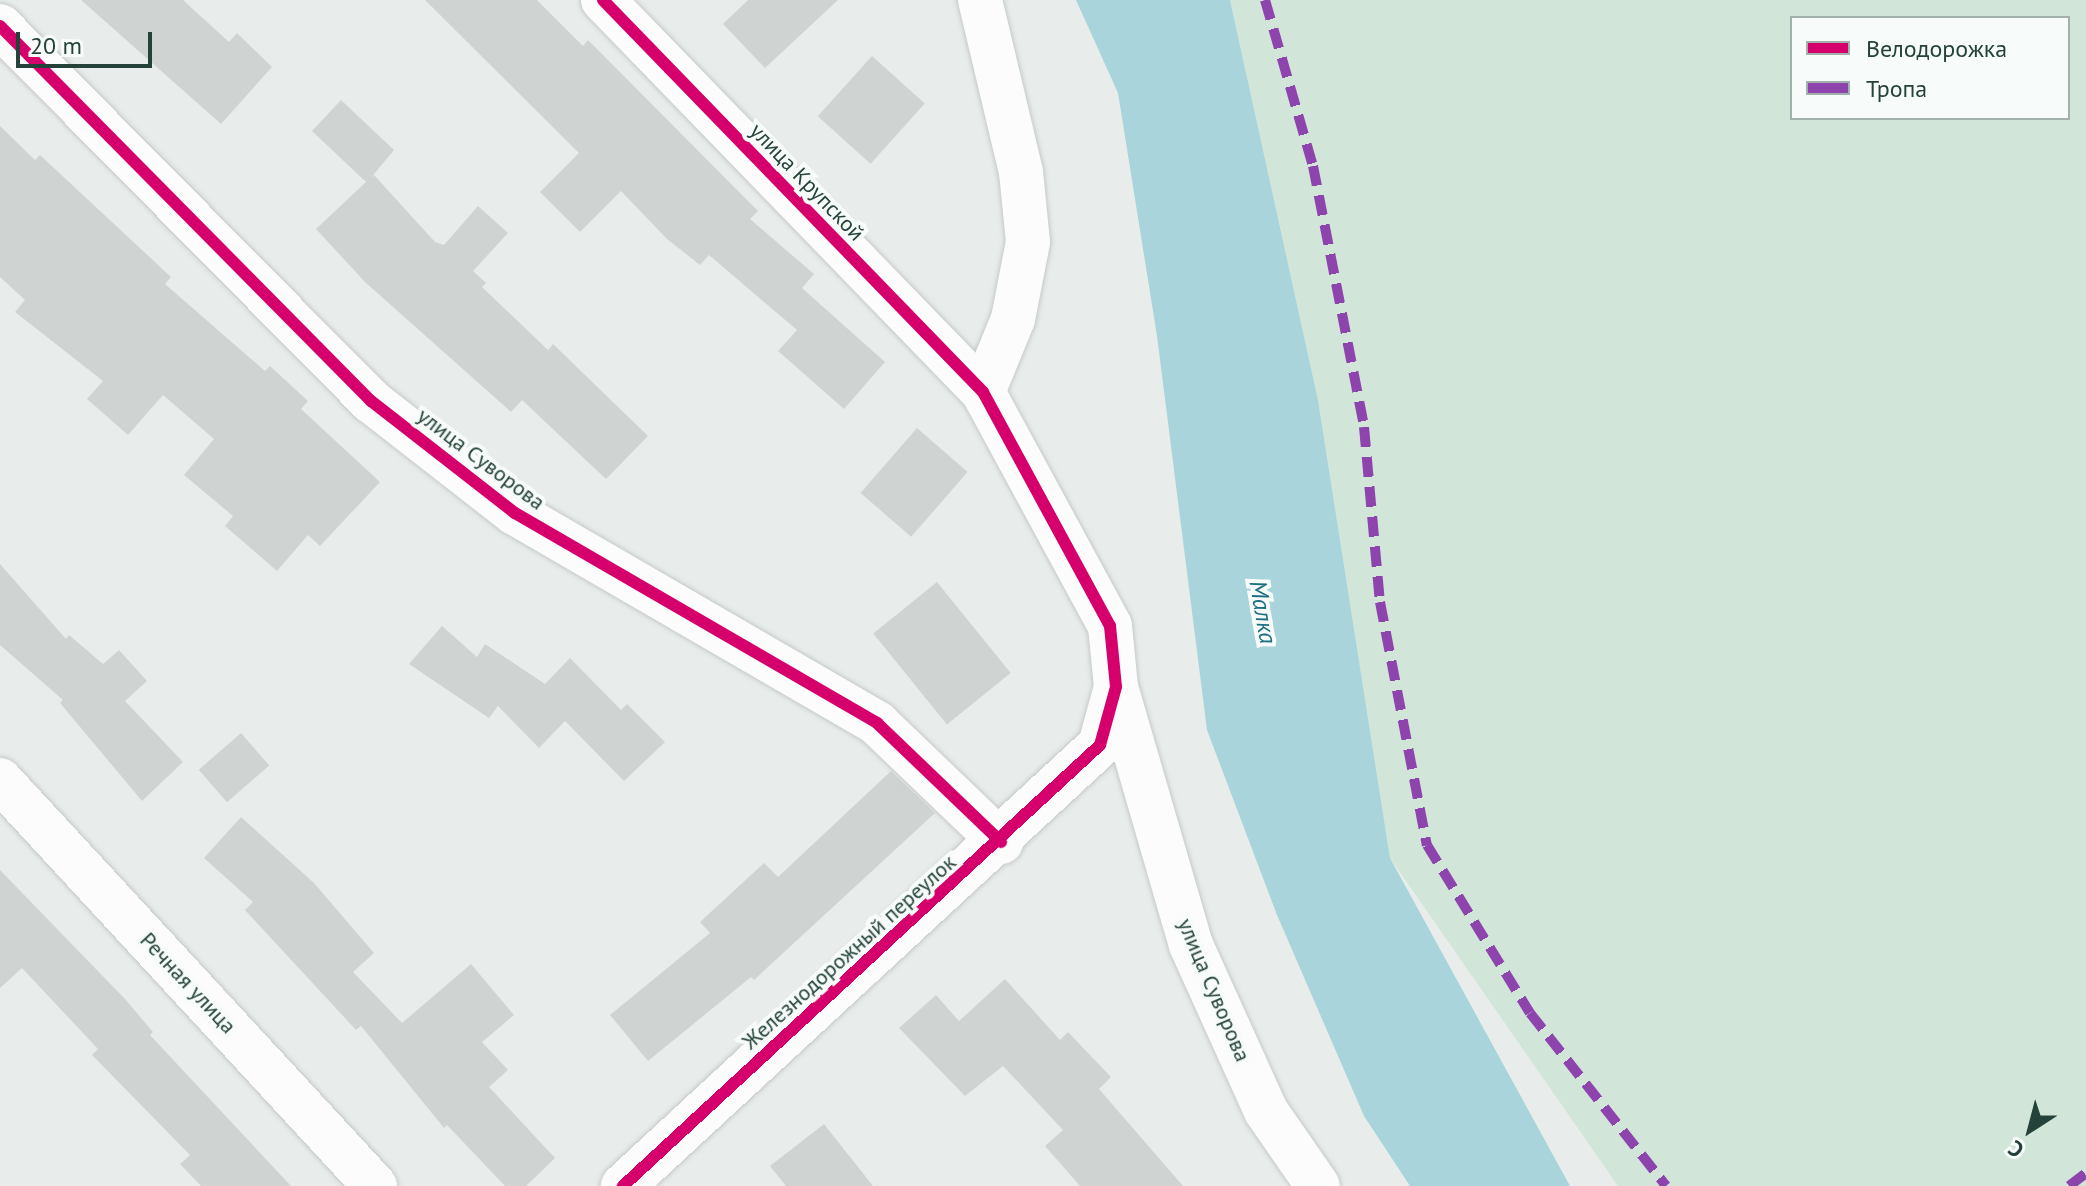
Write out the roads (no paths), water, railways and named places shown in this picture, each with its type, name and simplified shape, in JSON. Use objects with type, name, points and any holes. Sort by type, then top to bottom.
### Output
[{"type":"street","name":"улица Крупской","points":[[603,0],[983,392],[1110,626],[1116,687]]},
{"type":"street","points":[[980,0],[1021,172],[1028,242],[1013,319],[983,392]]},
{"type":"street","name":"улица Суворова","points":[[0,26],[371,401],[515,513],[877,723],[1001,842]]},
{"type":"street","name":"улица Суворова","points":[[1116,687],[1191,945],[1266,1111],[1318,1186]]},
{"type":"street","name":"Железнодорожный переулок","points":[[623,1186],[1001,842],[1100,745],[1116,687]]},
{"type":"street","name":"Речная улица","points":[[0,780],[375,1186]]},
{"type":"water","name":"Малка","points":[[1076,0],[1230,0],[1318,400],[1390,858],[1570,1186],[1410,1186],[1364,1116],[1277,915],[1207,730],[1157,336],[1118,93]]}]
